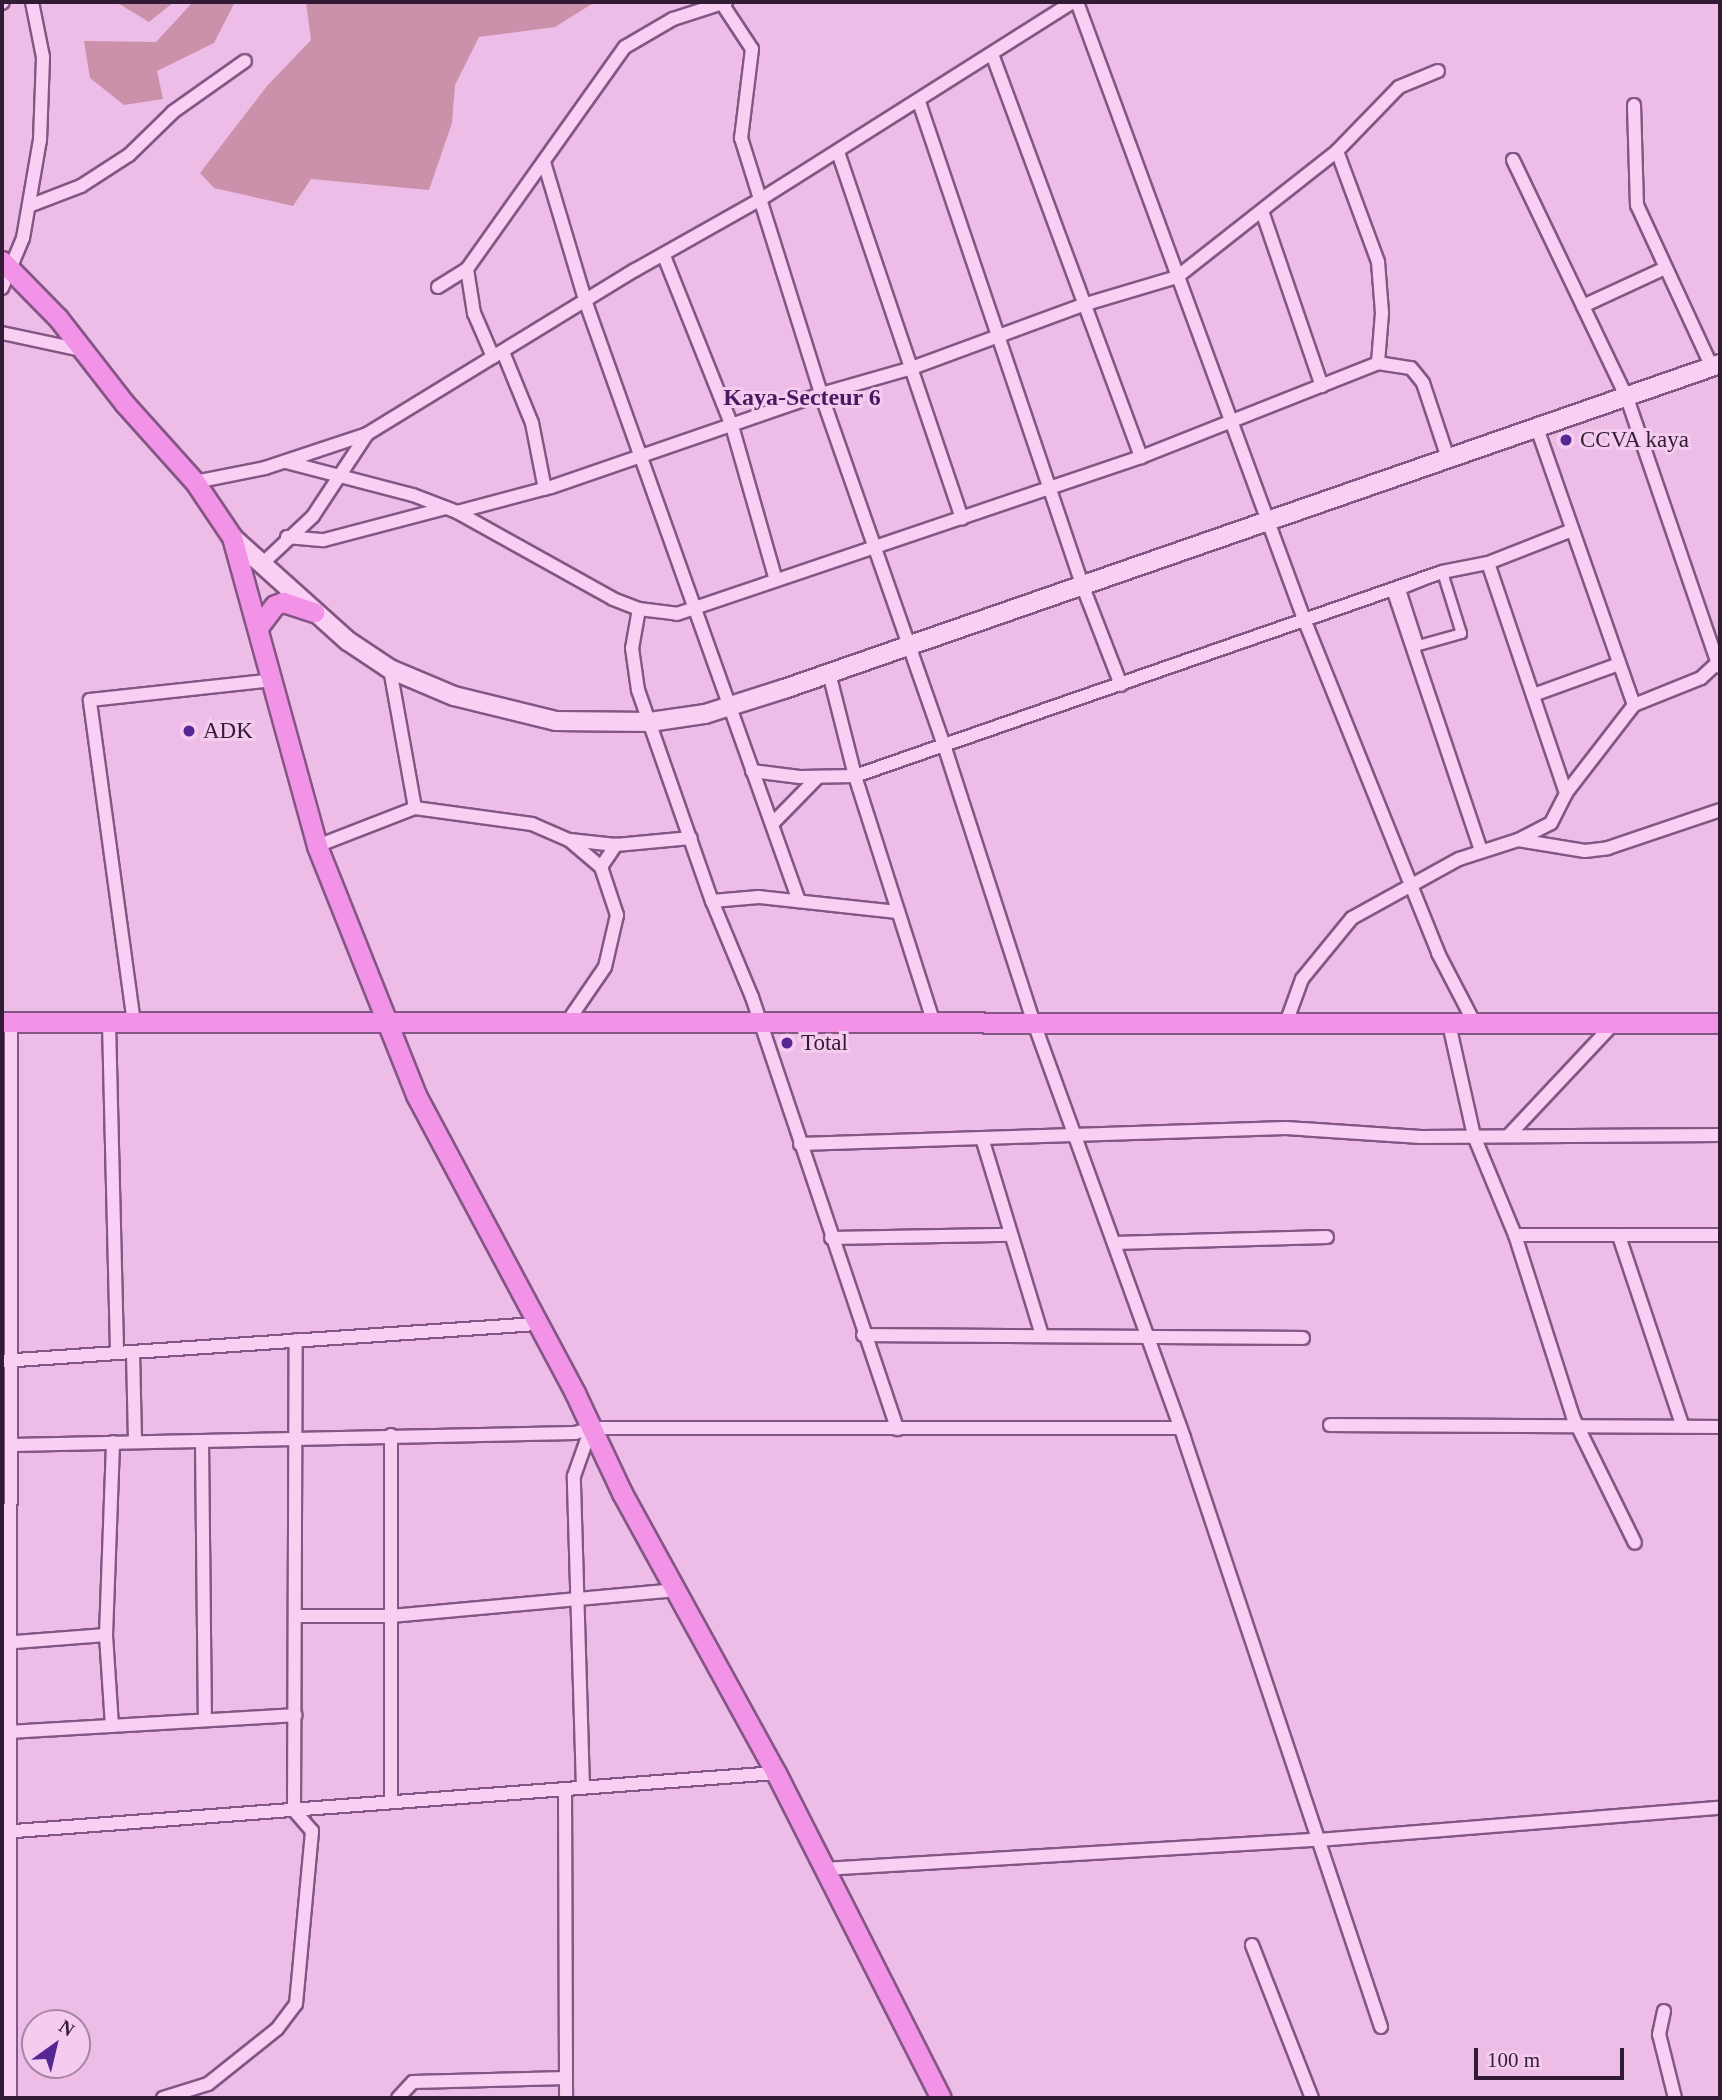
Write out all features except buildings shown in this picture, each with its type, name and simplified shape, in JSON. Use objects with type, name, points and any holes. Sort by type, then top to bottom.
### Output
[{"type":"main road","points":[[6,264],[195,482],[232,537],[314,612],[390,669],[454,696],[556,721],[649,722],[728,708],[1268,524],[1716,365]]},
{"type":"main road","points":[[232,537],[259,626],[317,846],[416,1095],[776,1773],[941,2098]]},
{"type":"main road","points":[[259,626],[275,605],[283,602],[314,612]]},
{"type":"main road","points":[[6,1022],[1475,1024],[1719,1019]]},
{"type":"street","points":[[2,288],[6,264],[23,238],[40,140],[43,57],[32,2]]},
{"type":"street","points":[[438,287],[467,269],[544,162],[599,78],[625,47],[673,19],[723,2],[751,49],[741,138],[821,394],[873,549],[945,748],[1034,1023],[1078,1135],[1145,1334],[1180,1428],[1381,2027]]},
{"type":"street","points":[[195,482],[286,462],[367,434],[586,303],[606,287],[761,200],[1075,2],[1304,619],[1438,953],[1475,1024]]},
{"type":"street","points":[[992,54],[1141,457]]},
{"type":"street","points":[[29,206],[81,186],[129,155],[173,111],[245,61]]},
{"type":"street","points":[[286,537],[324,540],[545,489],[821,394],[909,369],[1086,304],[1177,277],[1263,214],[1337,151],[1399,87],[1438,71]]},
{"type":"street","points":[[919,102],[1083,587],[1121,685]]},
{"type":"street","points":[[1634,105],[1637,205],[1663,269],[1716,365]]},
{"type":"street","points":[[1337,151],[1378,262],[1382,313],[1378,363]]},
{"type":"street","points":[[838,152],[909,369],[962,519]]},
{"type":"street","points":[[1286,1023],[1301,979],[1352,918],[1409,884],[1481,850],[1518,840],[1551,823],[1566,793],[1634,705],[1701,678],[1720,662],[1627,398],[1513,160]]},
{"type":"street","points":[[544,162],[586,303],[643,456],[693,612],[773,822],[799,901]]},
{"type":"street","points":[[1263,214],[1322,386]]},
{"type":"street","points":[[664,256],[732,426],[776,580]]},
{"type":"street","points":[[467,269],[474,313],[498,354],[532,423],[545,489]]},
{"type":"street","points":[[1583,306],[1663,269]]},
{"type":"street","points":[[2,333],[82,351]]},
{"type":"street","points":[[286,462],[452,510],[520,544],[583,585],[639,609],[693,612],[776,580],[1050,490],[1233,424],[1378,363],[1411,368],[1423,383],[1449,461]]},
{"type":"street","points":[[1538,430],[1634,705]]},
{"type":"street","points":[[263,563],[286,537],[313,516],[342,478],[367,434]]},
{"type":"street","points":[[752,771],[817,778],[855,776],[945,748],[1442,572],[1488,563],[1572,530]]},
{"type":"street","points":[[1488,563],[1566,793]]},
{"type":"street","points":[[1442,572],[1461,633],[1418,645],[1400,589],[1442,572]]},
{"type":"street","points":[[1393,589],[1481,850]]},
{"type":"street","points":[[639,609],[632,663],[649,722],[712,901],[738,957],[863,1335],[897,1429]]},
{"type":"street","points":[[1533,695],[1619,664]]},
{"type":"street","points":[[390,669],[415,808]]},
{"type":"street","points":[[829,673],[855,776],[934,1023]]},
{"type":"street","points":[[134,1023],[90,700],[273,680]]},
{"type":"street","points":[[773,822],[817,778]]},
{"type":"street","points":[[317,846],[415,808],[532,824],[569,840],[601,867],[614,901],[616,933],[592,992],[565,1024]]},
{"type":"street","points":[[1518,840],[1585,851],[1608,848],[1720,810]]},
{"type":"street","points":[[569,840],[616,845],[691,838]]},
{"type":"street","points":[[601,867],[616,845]]},
{"type":"street","points":[[712,901],[759,897],[898,912]]},
{"type":"street","points":[[6,1022],[7,1360],[12,1444],[6,1643],[10,1732],[6,1832],[10,2098]]},
{"type":"street","points":[[109,1023],[117,1353]]},
{"type":"street","points":[[1509,1135],[1614,1023]]},
{"type":"street","points":[[1448,1024],[1474,1136],[1515,1235],[1577,1426],[1635,1543]]},
{"type":"street","points":[[800,1144],[1286,1128],[1421,1137],[1720,1135]]},
{"type":"street","points":[[982,1138],[1042,1335]]},
{"type":"street","points":[[831,1238],[1012,1235]]},
{"type":"street","points":[[1515,1235],[1720,1235]]},
{"type":"street","points":[[1619,1236],[1683,1427]]},
{"type":"street","points":[[1114,1243],[1327,1237]]},
{"type":"street","points":[[7,1360],[537,1324]]},
{"type":"street","points":[[863,1335],[1145,1334],[1303,1338]]},
{"type":"street","points":[[163,2098],[208,2084],[277,2029],[296,2004],[312,1831],[294,1810],[296,1340]]},
{"type":"street","points":[[133,1352],[135,1442]]},
{"type":"street","points":[[1330,1425],[1720,1427]]},
{"type":"street","points":[[12,1444],[202,1441],[295,1436],[575,1433],[591,1428],[1180,1428]]},
{"type":"street","points":[[583,1788],[574,1476],[591,1428]]},
{"type":"street","points":[[391,1435],[391,1802]]},
{"type":"street","points":[[202,1441],[205,1720]]},
{"type":"street","points":[[112,1726],[106,1635],[113,1442]]},
{"type":"street","points":[[295,1616],[391,1616],[677,1590]]},
{"type":"street","points":[[6,1643],[106,1635]]},
{"type":"street","points":[[10,1732],[295,1715]]},
{"type":"street","points":[[6,1832],[776,1773]]},
{"type":"street","points":[[565,1789],[566,2098]]},
{"type":"street","points":[[825,1869],[1318,1840],[1720,1808]]},
{"type":"street","points":[[1252,1945],[1312,2098]]},
{"type":"street","points":[[1664,2011],[1659,2034],[1675,2098]]},
{"type":"street","points":[[398,2098],[413,2081],[566,2078]]},
{"type":"shaded area","points":[[116,2],[174,2],[149,22]]},
{"type":"shaded area","points":[[193,2],[235,2],[214,43],[157,71],[163,99],[124,105],[90,78],[84,41],[156,42]]},
{"type":"shaded area","points":[[306,2],[595,2],[555,27],[479,37],[455,85],[452,123],[429,190],[311,179],[293,206],[214,188],[200,173],[267,86],[311,40]]},
{"type":"place","name":"CCVA kaya","points":[[1566,440]]},
{"type":"place","name":"ADK","points":[[189,731]]},
{"type":"place","name":"Total","points":[[787,1043]]},
{"type":"district","name":"Kaya-Secteur 6","points":[[802,398]]}]
